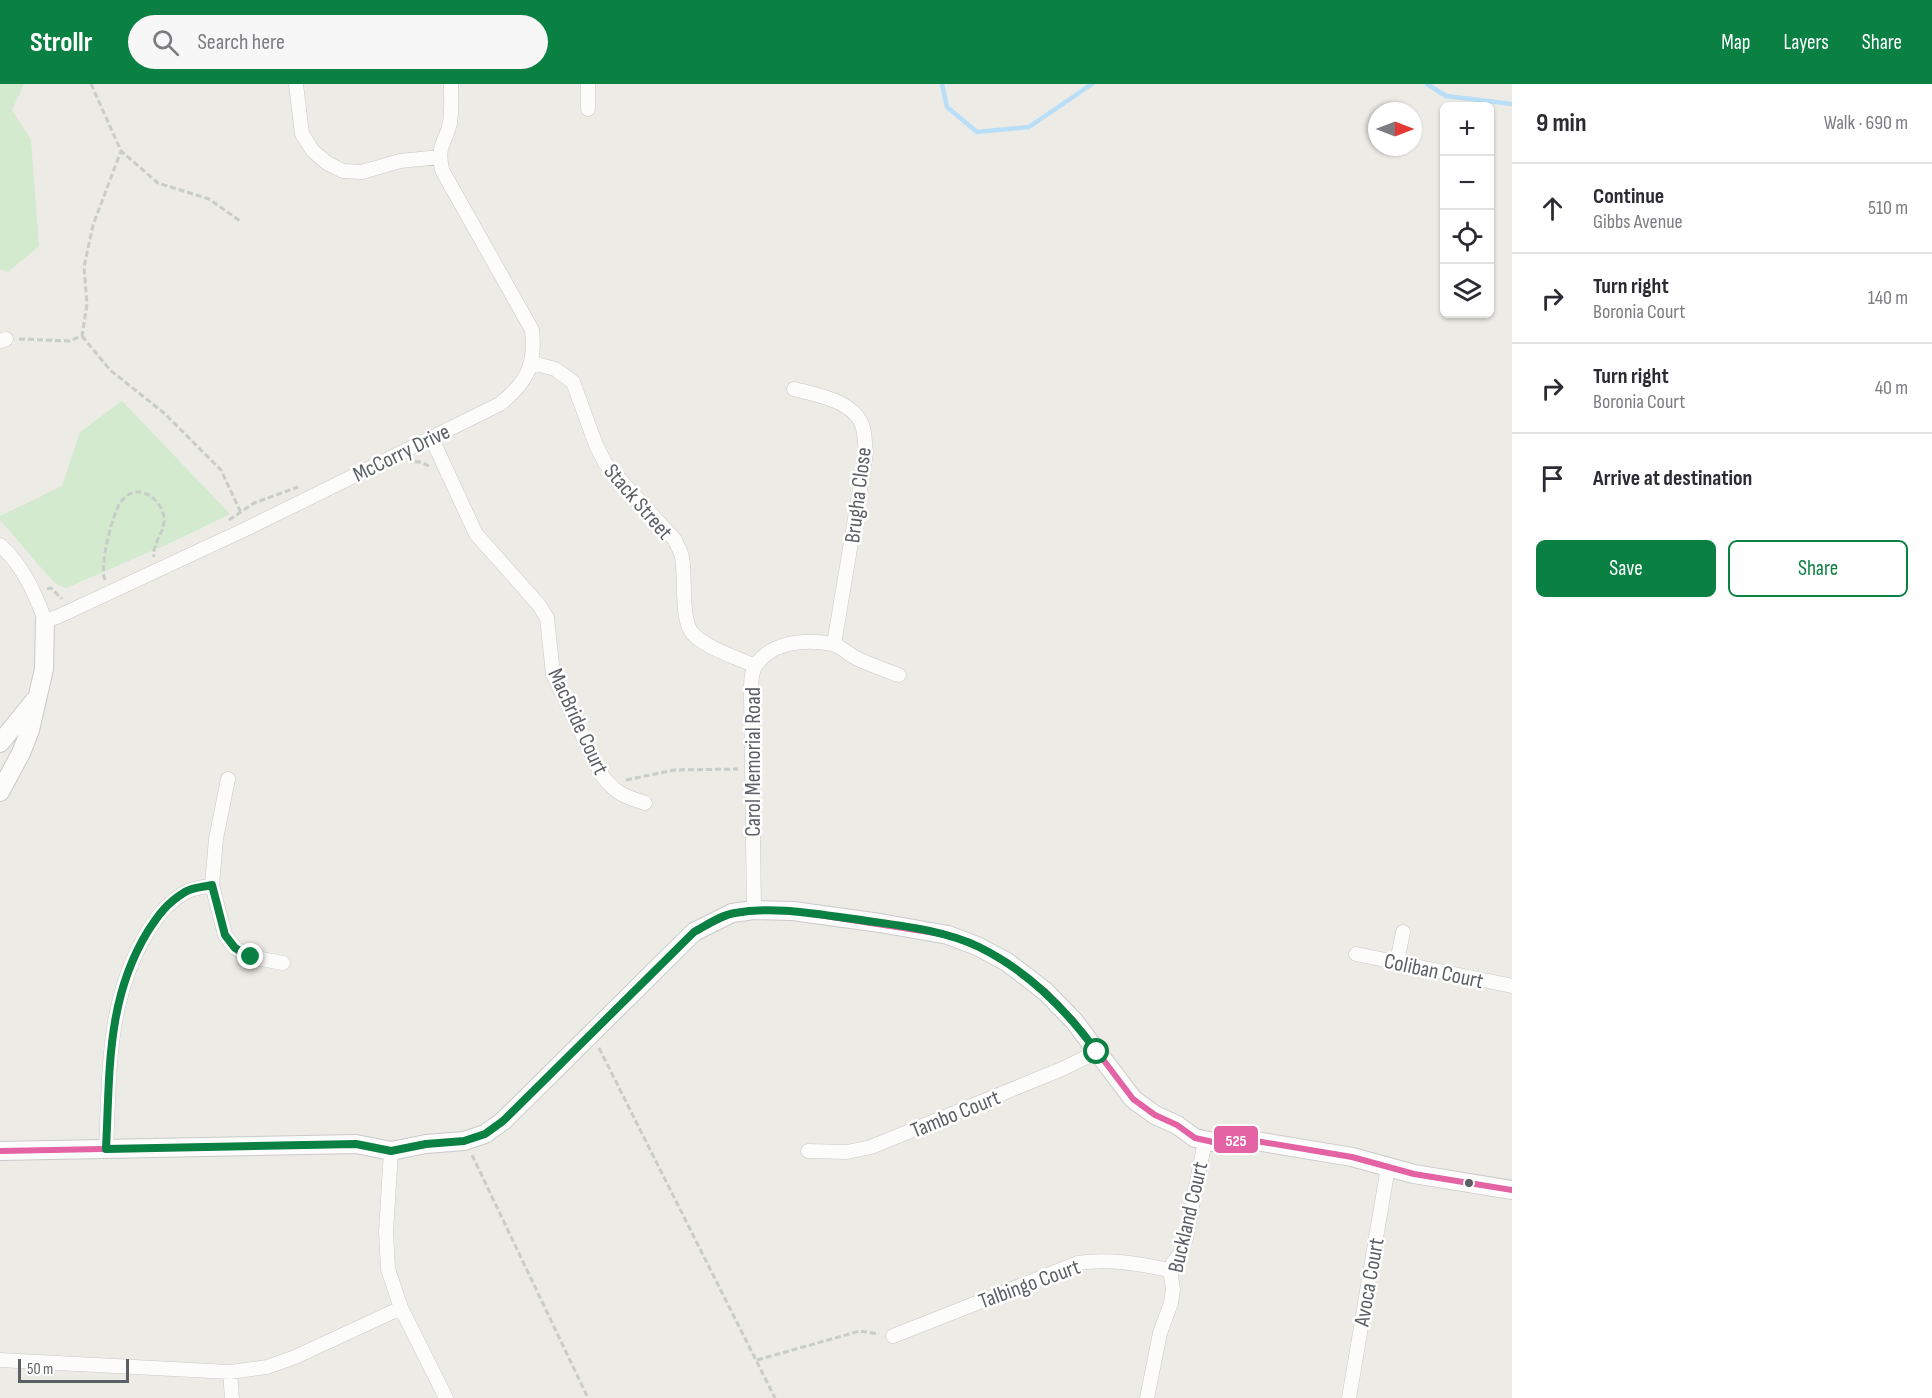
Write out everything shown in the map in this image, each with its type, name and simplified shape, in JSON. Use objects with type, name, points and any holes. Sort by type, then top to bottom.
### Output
[{"type":"street","points":[[296,84],[302,134],[313,151],[327,163],[343,171],[362,172],[400,161],[440,157],[441,144],[450,124],[451,84]]},
{"type":"street","points":[[588,84],[588,108]]},
{"type":"street","name":"McCorry Drive","points":[[45,620],[57,617],[248,528],[500,404],[525,381],[532,363],[534,346],[532,330],[442,170],[440,157]]},
{"type":"street","name":"Stack Street","points":[[532,363],[555,369],[573,382],[605,463],[675,540],[682,555],[685,619],[693,633],[709,645],[755,666]]},
{"type":"street","name":"Brugha Close","points":[[794,389],[834,400],[850,410],[863,426],[866,453],[834,644]]},
{"type":"street","name":"MacBride Court","points":[[431,437],[476,534],[539,604],[547,618],[553,674],[602,774],[614,790],[645,803]]},
{"type":"street","points":[[0,545],[13,557],[35,594],[45,620],[44,669],[30,730],[21,753],[0,792]]},
{"type":"street","name":"Carol Memorial Road","points":[[754,910],[751,691],[755,666],[766,654],[782,645],[834,644],[854,657],[899,675]]},
{"type":"street","points":[[0,743],[36,699]]},
{"type":"street","points":[[228,779],[216,839],[212,885],[225,935],[235,948],[251,957],[283,963]]},
{"type":"street","points":[[106,1149],[114,1020],[122,985],[135,953],[163,909],[188,890],[212,885]]},
{"type":"street","points":[[0,1150],[356,1144],[391,1151],[426,1144],[464,1141],[485,1134],[503,1121],[694,932],[732,913],[754,910],[793,911],[948,935],[977,946],[1007,962],[1046,992],[1074,1021],[1133,1100],[1155,1116],[1177,1125],[1195,1138],[1213,1142],[1244,1138],[1352,1156],[1414,1174],[1512,1190]]},
{"type":"street","points":[[1397,962],[1403,932]]},
{"type":"street","name":"Coliban Court","points":[[1356,954],[1512,986]]},
{"type":"street","name":"Tambo Court","points":[[808,1152],[847,1152],[871,1147],[1062,1069],[1097,1052]]},
{"type":"street","name":"Buckland Court","points":[[1147,1398],[1160,1333],[1171,1303],[1173,1288],[1170,1270],[1186,1238],[1205,1140]]},
{"type":"street","points":[[391,1151],[386,1221],[388,1269],[401,1308],[446,1398]]},
{"type":"street","name":"Avoca Court","points":[[1349,1398],[1388,1167]]},
{"type":"street","name":"Talbingo Court","points":[[893,1336],[1078,1263],[1115,1260],[1170,1270]]},
{"type":"street","points":[[0,1360],[230,1372],[267,1367],[295,1358],[401,1308]]},
{"type":"street","points":[[230,1372],[232,1398]]},
{"type":"path","points":[[91,84],[121,151],[158,183],[209,199],[240,221]]},
{"type":"path","points":[[121,151],[93,225],[84,267],[87,304],[82,336],[110,370],[164,413],[221,470],[248,528]]},
{"type":"path","points":[[3,340],[69,341],[82,336]]},
{"type":"path","points":[[413,462],[421,462],[429,466],[434,475]]},
{"type":"path","points":[[228,521],[254,503],[284,490],[304,485]]},
{"type":"path","points":[[115,576],[105,581],[103,564],[116,512],[128,496],[139,493],[149,494],[162,511],[164,523],[154,546],[154,557]]},
{"type":"path","points":[[35,594],[51,588],[66,601]]},
{"type":"path","points":[[614,790],[627,779],[674,770],[752,769]]},
{"type":"path","points":[[591,1033],[775,1398]]},
{"type":"path","points":[[464,1141],[588,1398]]},
{"type":"path","points":[[757,1360],[860,1331],[893,1336]]},
{"type":"green space","points":[[0,84],[24,84],[12,110],[31,140],[39,246],[8,272],[0,269]]},
{"type":"green space","points":[[122,401],[230,514],[168,544],[66,588],[51,579],[0,520],[0,516],[62,486],[80,432]]},
{"type":"waterway","points":[[942,84],[947,107],[977,132],[1029,127],[1092,84]]},
{"type":"waterway","points":[[1427,84],[1446,96],[1512,104]]},
{"type":"transit line","name":"525","points":[[0,1151],[356,1144],[391,1151],[426,1144],[464,1141],[485,1134],[503,1121],[694,932],[732,913],[754,910],[793,911],[948,935],[977,946],[1007,962],[1046,992],[1074,1021],[1133,1099],[1155,1115],[1177,1125],[1195,1138],[1213,1142],[1244,1139],[1352,1157],[1414,1174],[1512,1190]]},
{"type":"route","points":[[251,957],[235,948],[225,935],[212,885],[188,890],[163,909],[135,953],[122,985],[114,1020],[106,1149],[356,1144],[391,1151],[426,1144],[464,1141],[485,1134],[503,1121],[694,932],[732,913],[754,910],[793,911],[880,923],[948,935],[977,946],[1007,962],[1046,992],[1074,1021],[1097,1052]]}]
